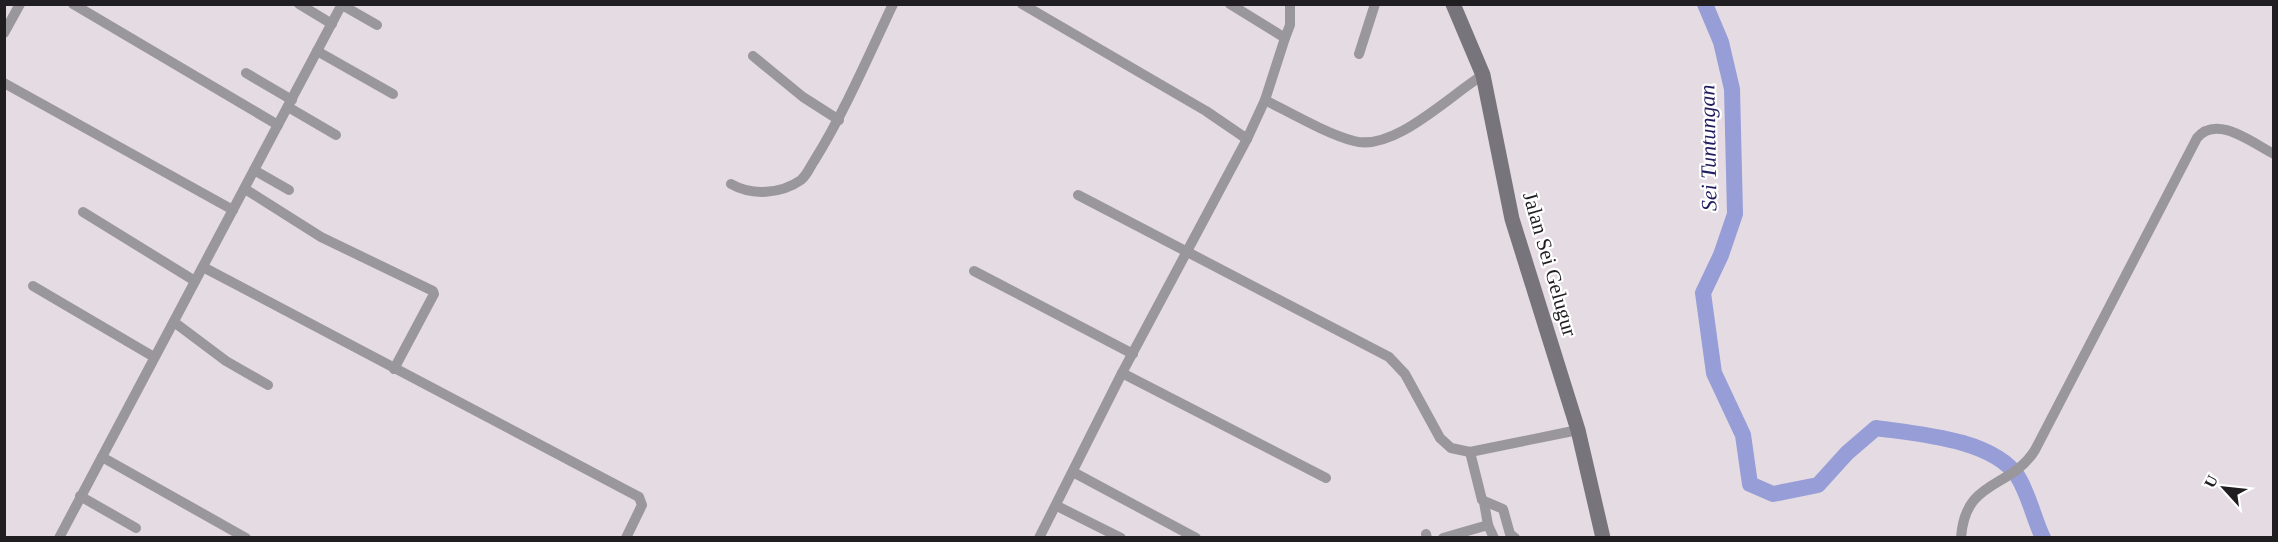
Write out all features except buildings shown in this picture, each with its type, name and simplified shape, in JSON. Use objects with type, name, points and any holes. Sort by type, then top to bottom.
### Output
[{"type":"main road","name":"Jalan Sei Gelugur","points":[[1453,4],[1482,75],[1512,219],[1578,430],[1603,537]]},
{"type":"street","points":[[4,33],[8,19],[20,4]]},
{"type":"street","points":[[73,4],[278,125]]},
{"type":"street","points":[[299,4],[332,24]]},
{"type":"street","points":[[731,184],[746,191],[765,191],[781,190],[801,180],[839,120],[893,4]]},
{"type":"street","points":[[1022,4],[1206,111],[1247,139]]},
{"type":"street","points":[[1230,4],[1285,38]]},
{"type":"street","points":[[1040,537],[1122,373],[1247,139],[1264,100],[1290,26],[1290,4]]},
{"type":"street","points":[[1359,54],[1375,4]]},
{"type":"street","points":[[59,537],[342,5],[377,25]]},
{"type":"street","points":[[317,51],[393,94]]},
{"type":"street","points":[[753,56],[803,97],[839,120]]},
{"type":"street","points":[[246,73],[336,135]]},
{"type":"street","points":[[1264,100],[1353,141],[1369,144],[1387,138],[1424,117],[1482,75]]},
{"type":"street","points":[[4,83],[233,210]]},
{"type":"street","points":[[1961,537],[1966,510],[1982,492],[2021,466],[2035,450],[2197,138],[2206,129],[2217,127],[2274,154]]},
{"type":"street","points":[[254,170],[289,190]]},
{"type":"street","points":[[244,189],[321,237],[434,292],[394,369]]},
{"type":"street","points":[[1078,195],[1188,250],[1389,357],[1405,374],[1440,438],[1451,448],[1470,452],[1578,430]]},
{"type":"street","points":[[83,212],[195,281]]},
{"type":"street","points":[[203,267],[641,498],[642,505],[626,537]]},
{"type":"street","points":[[974,271],[1133,354]]},
{"type":"street","points":[[33,286],[153,357]]},
{"type":"street","points":[[174,322],[226,361],[268,385]]},
{"type":"street","points":[[1122,373],[1326,478]]},
{"type":"street","points":[[1470,452],[1488,525],[1494,537]]},
{"type":"street","points":[[102,457],[246,537]]},
{"type":"street","points":[[1073,472],[1196,537]]},
{"type":"street","points":[[80,496],[136,528]]},
{"type":"street","points":[[1484,502],[1503,509],[1510,534],[1515,537]]},
{"type":"street","points":[[1057,506],[1121,537]]},
{"type":"street","points":[[1443,537],[1488,525]]},
{"type":"waterway","name":"Sei Tuntungan","points":[[1705,4],[1721,42],[1732,89],[1735,214],[1721,255],[1703,293],[1714,373],[1743,435],[1750,484],[1773,494],[1818,485],[1847,453],[1876,428],[1933,436],[1973,446],[2006,464],[2022,484],[2043,538]]}]
